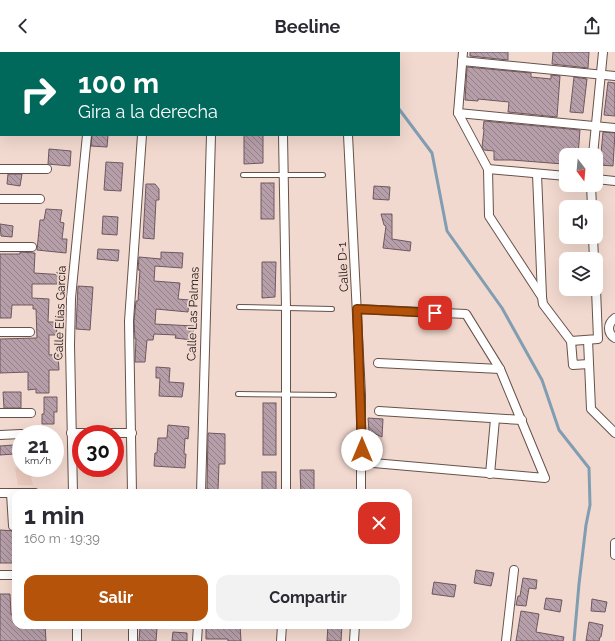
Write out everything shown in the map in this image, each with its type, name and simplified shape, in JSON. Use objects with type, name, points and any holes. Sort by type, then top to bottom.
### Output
[{"type":"street","points":[[463,52],[458,113],[488,169],[490,216],[542,297]]},
{"type":"street","points":[[594,148],[603,52]]},
{"type":"street","points":[[462,62],[615,76]]},
{"type":"street","points":[[458,113],[615,128]]},
{"type":"street","name":"Calle Elías García","points":[[73,489],[70,345],[71,298],[87,136]]},
{"type":"street","points":[[132,489],[129,321],[142,136]]},
{"type":"street","name":"Calle Las Palmas","points":[[201,489],[210,136]]},
{"type":"street","points":[[283,136],[286,308],[286,489]]},
{"type":"street","name":"Calle D-1","points":[[348,136],[361,395],[361,489]]},
{"type":"street","points":[[0,169],[47,169]]},
{"type":"street","points":[[488,169],[559,176]]},
{"type":"street","points":[[537,174],[543,304],[571,341],[573,364],[589,364]]},
{"type":"street","points":[[603,179],[615,180]]},
{"type":"street","points":[[0,200],[40,199]]},
{"type":"street","points":[[0,247],[32,247]]},
{"type":"street","points":[[571,341],[598,340],[596,296]]},
{"type":"street","points":[[357,309],[466,314],[500,369],[545,478],[362,462]]},
{"type":"street","points":[[615,318],[610,322],[608,329],[611,335],[615,338]]},
{"type":"street","points":[[598,330],[608,329]]},
{"type":"street","points":[[0,332],[30,332]]},
{"type":"street","points":[[588,340],[591,409],[615,433]]},
{"type":"street","points":[[378,363],[500,369]]},
{"type":"street","points":[[379,411],[522,420]]},
{"type":"street","points":[[0,413],[30,413]]},
{"type":"street","points":[[490,474],[495,419]]},
{"type":"street","points":[[71,432],[132,433]]},
{"type":"street","points":[[0,435],[12,434]]},
{"type":"street","points":[[0,493],[11,493],[12,510]]},
{"type":"street","points":[[615,543],[615,555]]},
{"type":"street","points":[[506,641],[514,570]]},
{"type":"street","points":[[0,576],[12,575]]},
{"type":"street","points":[[77,629],[77,641]]},
{"type":"street","points":[[133,629],[133,641]]},
{"type":"street","points":[[197,641],[198,629]]},
{"type":"street","points":[[281,641],[282,629]]},
{"type":"street","points":[[354,641],[355,629]]},
{"type":"lane","points":[[243,175],[323,175]]},
{"type":"lane","points":[[239,307],[332,309]]},
{"type":"lane","points":[[238,394],[334,395]]},
{"type":"shaded area","points":[[17,477],[31,477],[33,485],[18,485]]},
{"type":"building","points":[[470,52],[508,52],[508,60],[470,56]]},
{"type":"building","points":[[553,52],[589,52],[588,68],[552,64]]},
{"type":"building","points":[[467,67],[531,73],[531,77],[551,79],[551,75],[560,76],[557,117],[508,112],[509,102],[478,99],[478,101],[465,100]]},
{"type":"building","points":[[574,77],[587,79],[583,113],[570,112]]},
{"type":"building","points":[[608,82],[615,83],[615,116],[604,115]]},
{"type":"building","points":[[484,121],[580,130],[579,148],[559,148],[559,164],[494,160],[494,151],[484,150],[482,147]]},
{"type":"building","points":[[603,132],[615,133],[613,166],[603,165],[603,148],[602,148]]},
{"type":"building","points":[[92,136],[108,136],[107,147],[91,146]]},
{"type":"building","points":[[244,136],[263,136],[263,163],[244,164]]},
{"type":"building","points":[[49,149],[71,151],[70,166],[48,164]]},
{"type":"building","points":[[106,162],[123,163],[121,191],[104,190]]},
{"type":"building","points":[[8,174],[22,174],[20,186],[7,184]]},
{"type":"building","points":[[261,183],[274,183],[274,219],[261,219]]},
{"type":"building","points":[[146,184],[155,184],[159,189],[159,200],[156,200],[154,239],[143,238]]},
{"type":"building","points":[[374,186],[390,187],[389,200],[373,199]]},
{"type":"building","points":[[46,209],[62,210],[60,222],[64,223],[62,239],[67,239],[66,253],[37,250],[40,220],[44,220]]},
{"type":"building","points":[[381,214],[392,214],[392,239],[411,242],[410,251],[383,248],[386,226],[384,225]]},
{"type":"building","points":[[103,216],[118,217],[117,235],[102,234]]},
{"type":"building","points":[[0,224],[13,226],[12,237],[1,236]]},
{"type":"building","points":[[98,249],[119,250],[118,261],[97,259]]},
{"type":"building","points":[[20,252],[35,253],[34,273],[65,275],[64,284],[32,284],[32,298],[49,299],[48,322],[56,322],[57,335],[49,335],[49,355],[58,354],[59,370],[49,370],[49,393],[36,393],[36,389],[28,390],[28,372],[0,373],[0,339],[37,338],[36,309],[33,309],[33,305],[12,305],[11,318],[0,318],[0,254],[20,254]]},
{"type":"building","points":[[161,252],[183,253],[182,268],[155,266],[154,281],[180,283],[178,299],[189,300],[188,312],[156,309],[155,324],[194,326],[192,340],[175,338],[176,335],[154,334],[153,340],[147,340],[145,362],[135,362],[136,339],[134,321],[136,301],[138,301],[140,270],[138,270],[139,257],[161,259]]},
{"type":"building","points":[[262,262],[276,262],[275,297],[262,298]]},
{"type":"building","points":[[78,286],[93,287],[90,330],[76,329]]},
{"type":"building","points":[[156,367],[170,368],[169,382],[184,383],[182,397],[159,396],[160,378],[156,378]]},
{"type":"building","points":[[3,392],[21,392],[21,408],[4,408]]},
{"type":"building","points":[[44,397],[57,397],[57,412],[54,412],[54,424],[42,424],[42,414],[44,414]]},
{"type":"building","points":[[263,403],[276,403],[276,455],[263,455]]},
{"type":"building","points":[[368,418],[383,419],[382,437],[369,431]]},
{"type":"building","points":[[168,425],[189,427],[188,439],[185,438],[185,468],[154,466],[158,438],[167,438]]},
{"type":"building","points":[[208,433],[225,434],[225,464],[219,464],[218,489],[207,489]]},
{"type":"building","points":[[12,445],[12,454],[0,455],[0,446]]},
{"type":"building","points":[[300,470],[314,470],[314,489],[301,489]]},
{"type":"building","points":[[262,472],[276,472],[276,489],[262,489]]},
{"type":"building","points":[[0,530],[12,531],[12,563],[0,563]]},
{"type":"building","points":[[476,570],[494,573],[491,586],[474,583]]},
{"type":"building","points":[[523,578],[537,580],[536,589],[529,588],[526,606],[516,605],[518,596],[520,596]]},
{"type":"building","points":[[434,582],[456,585],[454,597],[432,594]]},
{"type":"building","points":[[0,594],[10,594],[12,629],[45,629],[46,641],[0,641]]},
{"type":"building","points":[[546,598],[562,600],[560,612],[544,609]]},
{"type":"building","points":[[592,599],[607,602],[605,612],[591,611]]},
{"type":"building","points":[[521,611],[539,614],[536,632],[564,637],[563,641],[516,641]]},
{"type":"building","points":[[589,622],[603,625],[599,641],[586,641]]},
{"type":"building","points":[[140,629],[157,629],[156,641],[139,641]]},
{"type":"building","points":[[206,629],[240,629],[241,641],[228,641],[228,639],[206,639]]},
{"type":"building","points":[[328,629],[342,629],[341,641],[327,641]]},
{"type":"building","points":[[173,632],[187,633],[187,641],[172,641]]},
{"type":"waterway","points":[[400,110],[432,153],[447,231],[502,308],[542,380],[559,430],[589,468],[590,505],[586,525],[579,584],[574,641]]},
{"type":"route","points":[[362,450],[357,309],[435,313]]}]
